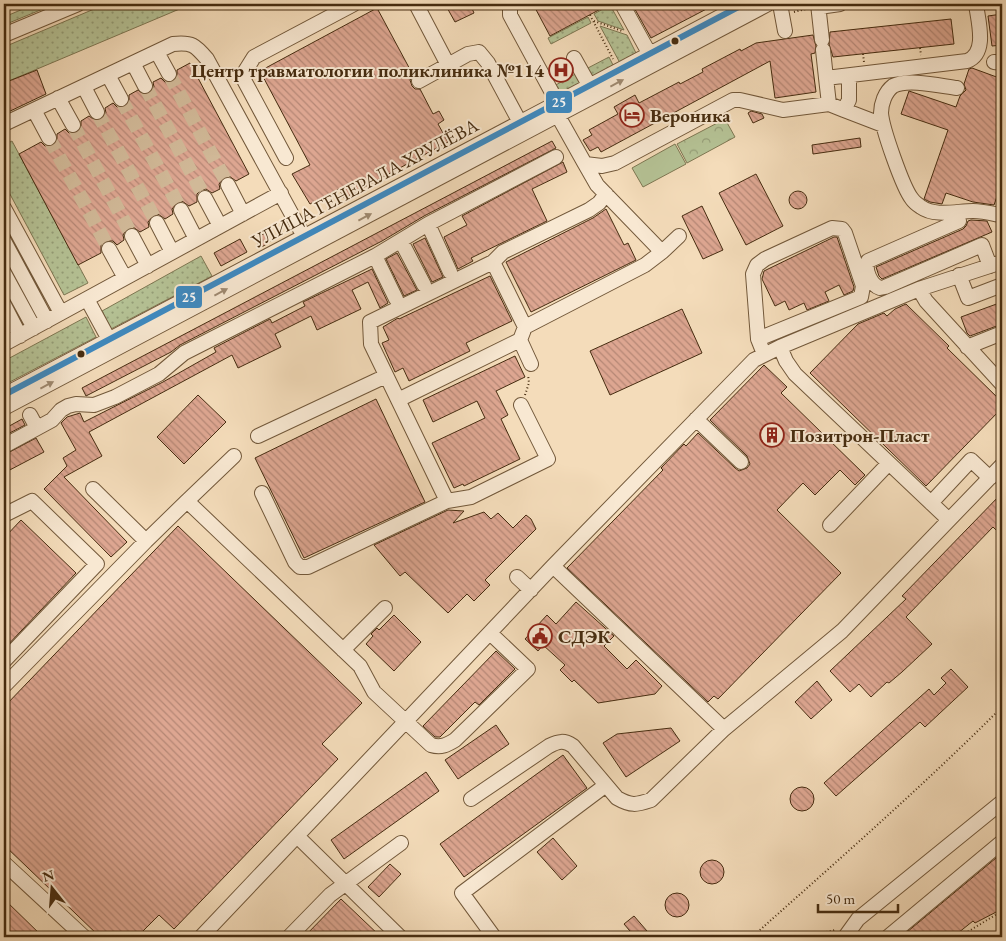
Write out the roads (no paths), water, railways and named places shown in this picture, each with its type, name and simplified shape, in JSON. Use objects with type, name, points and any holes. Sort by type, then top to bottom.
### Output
[{"type":"street","points":[[4,34],[78,4]]},
{"type":"street","points":[[286,158],[244,80],[244,73],[254,57],[354,4]]},
{"type":"street","points":[[416,4],[448,65]]},
{"type":"street","points":[[512,4],[510,6],[510,15],[584,164],[606,194],[662,252]]},
{"type":"street","points":[[622,4],[652,59]]},
{"type":"street","name":"УЛИЦА ГЕНЕРАЛА ХРУЛЁВА","points":[[4,408],[13,394],[111,345],[592,91],[745,6],[768,4]]},
{"type":"street","points":[[780,4],[785,31]]},
{"type":"street","points":[[829,104],[818,5],[840,4]]},
{"type":"street","points":[[826,78],[973,59],[977,54],[980,40],[976,4]]},
{"type":"street","points":[[4,124],[172,44],[186,42],[196,46],[207,59],[307,241]]},
{"type":"street","points":[[157,52],[169,74]]},
{"type":"street","points":[[419,81],[468,54],[475,52],[482,54],[522,127]]},
{"type":"street","points":[[574,58],[592,91]]},
{"type":"street","points":[[133,64],[145,86]]},
{"type":"street","points":[[108,75],[121,99]]},
{"type":"street","points":[[844,110],[848,100],[849,76]]},
{"type":"street","points":[[958,88],[902,83],[892,87],[886,94],[882,103],[881,114],[900,176],[912,200],[922,208],[934,212],[979,211],[1001,216]]},
{"type":"street","points":[[84,86],[97,112]]},
{"type":"street","points":[[58,98],[73,125]]},
{"type":"street","points":[[584,164],[602,166],[615,163],[734,100],[783,110],[829,104],[884,125]]},
{"type":"street","points":[[34,110],[49,138]]},
{"type":"street","points":[[4,446],[52,420],[61,410],[68,406],[76,404],[94,405],[115,397],[159,374],[184,353],[375,256],[428,224],[556,157]]},
{"type":"street","points":[[228,185],[243,214]]},
{"type":"street","points":[[5,342],[20,336],[281,193]]},
{"type":"street","points":[[447,501],[372,344],[370,322],[493,262],[503,252],[589,210],[599,203],[606,194]]},
{"type":"street","points":[[205,198],[220,226]]},
{"type":"street","points":[[4,208],[61,313]]},
{"type":"street","points":[[181,210],[196,240]]},
{"type":"street","points":[[201,937],[553,566],[746,367],[764,354],[919,289],[996,264],[982,244],[885,287],[880,288],[873,284],[866,269],[868,262],[960,221]]},
{"type":"street","points":[[157,223],[172,252]]},
{"type":"street","points":[[428,224],[450,272]]},
{"type":"street","points":[[758,339],[861,297],[863,286],[842,229],[832,228],[765,259],[757,265],[753,274],[758,339],[764,354]]},
{"type":"street","points":[[132,236],[148,266]]},
{"type":"street","points":[[398,400],[522,334],[645,265],[679,236]]},
{"type":"street","points":[[4,240],[47,321]]},
{"type":"street","points":[[401,241],[424,285]]},
{"type":"street","points":[[109,249],[125,278]]},
{"type":"street","points":[[375,256],[396,300]]},
{"type":"street","points":[[493,262],[522,334],[531,364]]},
{"type":"street","points":[[4,273],[34,328]]},
{"type":"street","points":[[960,276],[968,298],[1002,285]]},
{"type":"street","points":[[919,289],[926,301],[1002,384]]},
{"type":"street","points":[[87,299],[111,345]]},
{"type":"street","points":[[4,306],[20,336]]},
{"type":"street","points":[[967,347],[1002,333]]},
{"type":"street","points":[[780,347],[786,362],[795,374],[949,520]]},
{"type":"street","points":[[258,436],[386,376]]},
{"type":"street","points":[[262,493],[295,562],[300,567],[308,566],[447,501],[471,497],[548,459],[521,405]]},
{"type":"street","points":[[30,415],[37,428]]},
{"type":"street","points":[[696,419],[741,462]]},
{"type":"street","points":[[4,686],[146,541],[234,456]]},
{"type":"street","points":[[931,503],[971,460],[990,478]]},
{"type":"street","points":[[830,525],[889,463]]},
{"type":"street","points":[[471,799],[549,746],[557,742],[566,741],[573,746],[617,798],[626,803],[638,804],[651,800],[724,729],[842,631],[1002,465]]},
{"type":"street","points":[[93,489],[146,541]]},
{"type":"street","points":[[4,515],[32,501],[96,564],[4,661]]},
{"type":"street","points":[[187,502],[360,666],[374,692],[430,745],[438,747],[447,745],[455,740],[528,669],[490,633]]},
{"type":"street","points":[[553,566],[724,729]]},
{"type":"street","points":[[517,577],[531,590]]},
{"type":"street","points":[[343,650],[385,608]]},
{"type":"street","points":[[499,936],[462,892],[606,785]]},
{"type":"street","points":[[841,933],[1002,802]]},
{"type":"street","points":[[297,836],[400,937]]},
{"type":"street","points":[[888,937],[1002,842]]},
{"type":"street","points":[[289,937],[330,894],[401,843]]},
{"type":"street","points":[[4,863],[84,937]]},
{"type":"tunnel","points":[[169,74],[228,185]]},
{"type":"tunnel","points":[[145,86],[205,198]]},
{"type":"tunnel","points":[[121,99],[181,210]]},
{"type":"tunnel","points":[[97,112],[157,223]]},
{"type":"tunnel","points":[[73,125],[132,236]]},
{"type":"tunnel","points":[[49,138],[109,249]]},
{"type":"place","name":"Центр травматологии поликлиника №114","points":[[561,70]]},
{"type":"place","name":"Вероника","points":[[632,115]]},
{"type":"place","name":"Позитрон-Пласт","points":[[772,435]]},
{"type":"place","name":"СДЭК","points":[[540,636]]}]
